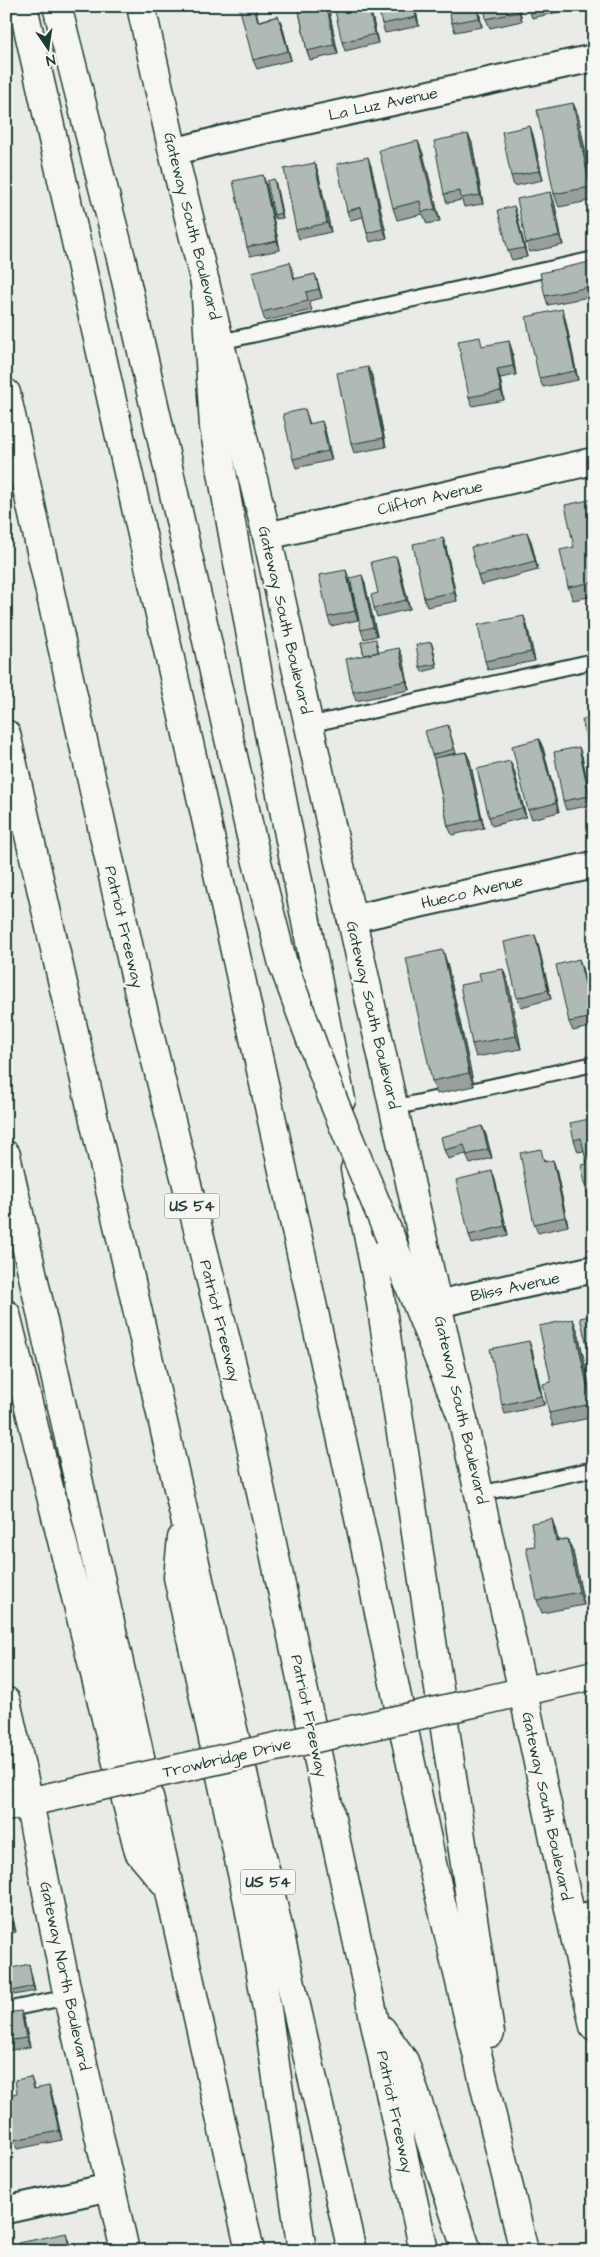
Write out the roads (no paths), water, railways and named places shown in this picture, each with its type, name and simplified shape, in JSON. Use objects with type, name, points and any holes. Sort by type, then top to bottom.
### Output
[{"type":"main road","points":[[23,6],[207,823],[364,1541],[433,1868],[524,2251]]},
{"type":"main road","points":[[56,6],[124,267],[255,854],[283,964],[336,1105],[463,1419]]},
{"type":"main road","name":"Gateway South Boulevard","points":[[141,6],[173,152],[267,536],[523,1692],[582,1911],[594,2026]]},
{"type":"main road","points":[[205,282],[214,427],[260,687],[378,1290],[483,1997],[529,2251]]},
{"type":"main road","name":"Patriot Freeway","points":[[6,393],[138,989],[244,1414],[424,2251]]},
{"type":"main road","name":"US 54","points":[[6,734],[352,2251]]},
{"type":"main road","points":[[6,1154],[250,2251]]},
{"type":"main road","points":[[6,1314],[139,1852],[168,1887]]},
{"type":"main road","points":[[184,1514],[178,1577],[248,1901],[267,2009],[302,2251]]},
{"type":"main road","name":"Trowbridge Drive","points":[[18,1804],[594,1675]]},
{"type":"main road","name":"Gateway North Boulevard","points":[[6,1701],[18,1804],[68,1997],[125,2251]]},
{"type":"main road","points":[[375,2020],[404,2061],[468,2251]]},
{"type":"street","name":"La Luz Avenue","points":[[173,152],[219,140],[594,58]]},
{"type":"street","name":"Clifton Avenue","points":[[267,536],[594,461]]},
{"type":"street","name":"Hueco Avenue","points":[[351,919],[594,865]]},
{"type":"street","name":"Bliss Avenue","points":[[437,1304],[594,1269]]},
{"type":"street","points":[[6,2210],[110,2187]]},
{"type":"lane","points":[[220,342],[594,259]]},
{"type":"lane","points":[[308,725],[594,660]]},
{"type":"lane","points":[[393,1108],[594,1064]]},
{"type":"lane","points":[[480,1494],[594,1469]]},
{"type":"lane","points":[[6,2010],[68,1997]]}]
